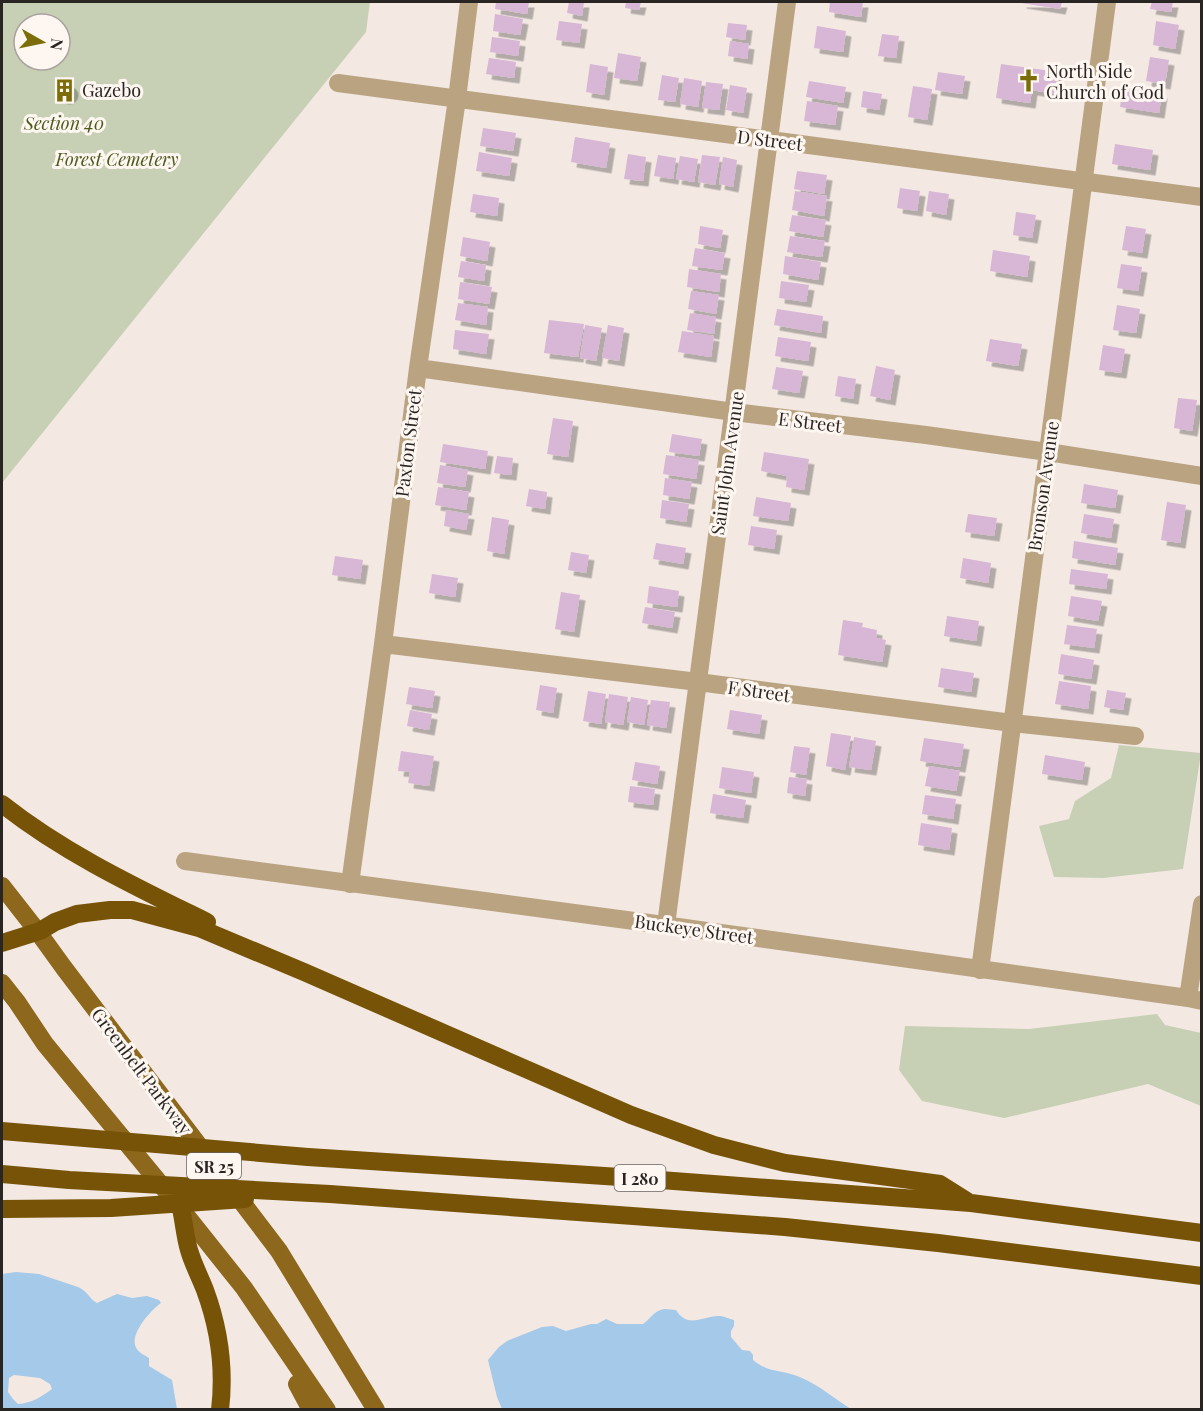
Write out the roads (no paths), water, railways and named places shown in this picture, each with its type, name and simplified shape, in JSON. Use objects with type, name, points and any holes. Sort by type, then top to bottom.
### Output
[{"type":"highway","points":[[2,804],[63,847],[103,870],[304,972]]},
{"type":"highway","points":[[2,943],[38,932],[55,922],[77,914],[132,910],[199,928],[631,1115],[714,1144],[785,1163],[940,1184],[971,1203]]},
{"type":"highway","name":"I 280","points":[[2,1131],[308,1157],[971,1203],[1202,1233]]},
{"type":"highway","name":"I 280","points":[[2,1174],[69,1180],[330,1194],[785,1227],[938,1243],[1202,1276]]},
{"type":"highway","points":[[2,1209],[111,1208],[330,1194]]},
{"type":"highway","points":[[181,1209],[189,1250],[214,1317],[220,1346],[222,1375],[220,1410]]},
{"type":"main road","name":"Greenbelt Parkway","points":[[2,886],[279,1251],[375,1410]]},
{"type":"main road","name":"SR 25","points":[[2,983],[45,1044],[244,1288],[327,1410]]},
{"type":"main road","points":[[244,1288],[311,1410]]},
{"type":"street","name":"Paxton Street","points":[[350,884],[469,2]]},
{"type":"street","name":"Saint John Avenue","points":[[666,925],[787,2]]},
{"type":"street","name":"Bronson Avenue","points":[[980,970],[1107,2]]},
{"type":"street","name":"D Street","points":[[338,83],[1202,197]]},
{"type":"street","name":"E Street","points":[[418,368],[734,412],[926,435],[1202,476]]},
{"type":"street","name":"F Street","points":[[383,644],[1012,723],[1135,736]]},
{"type":"street","name":"Buckeye Street","points":[[185,861],[1195,999]]},
{"type":"street","points":[[1195,999],[1202,904]]},
{"type":"water","points":[[16,1272],[39,1274],[78,1287],[97,1303],[117,1294],[132,1298],[147,1296],[159,1300],[161,1303],[146,1317],[138,1331],[135,1344],[139,1352],[149,1358],[149,1366],[172,1380],[177,1409],[2,1409],[2,1274]],"holes":[[[14,1375],[40,1378],[50,1384],[52,1389],[36,1399],[18,1404],[8,1392],[9,1378]]]},
{"type":"water","points":[[664,1309],[676,1310],[681,1316],[691,1320],[720,1316],[734,1320],[731,1337],[742,1350],[750,1351],[753,1360],[765,1367],[808,1381],[851,1409],[502,1409],[488,1360],[507,1341],[542,1327],[553,1326],[566,1331],[597,1324],[606,1319],[617,1324],[643,1324],[655,1313]]},
{"type":"place","name":"North Side Church of God","points":[[1028,81]]},
{"type":"place","name":"Gazebo","points":[[64,90]]},
{"type":"park label","name":"Section 40","points":[[64,123]]},
{"type":"park label","name":"Forest Cemetery","points":[[117,159]]}]
